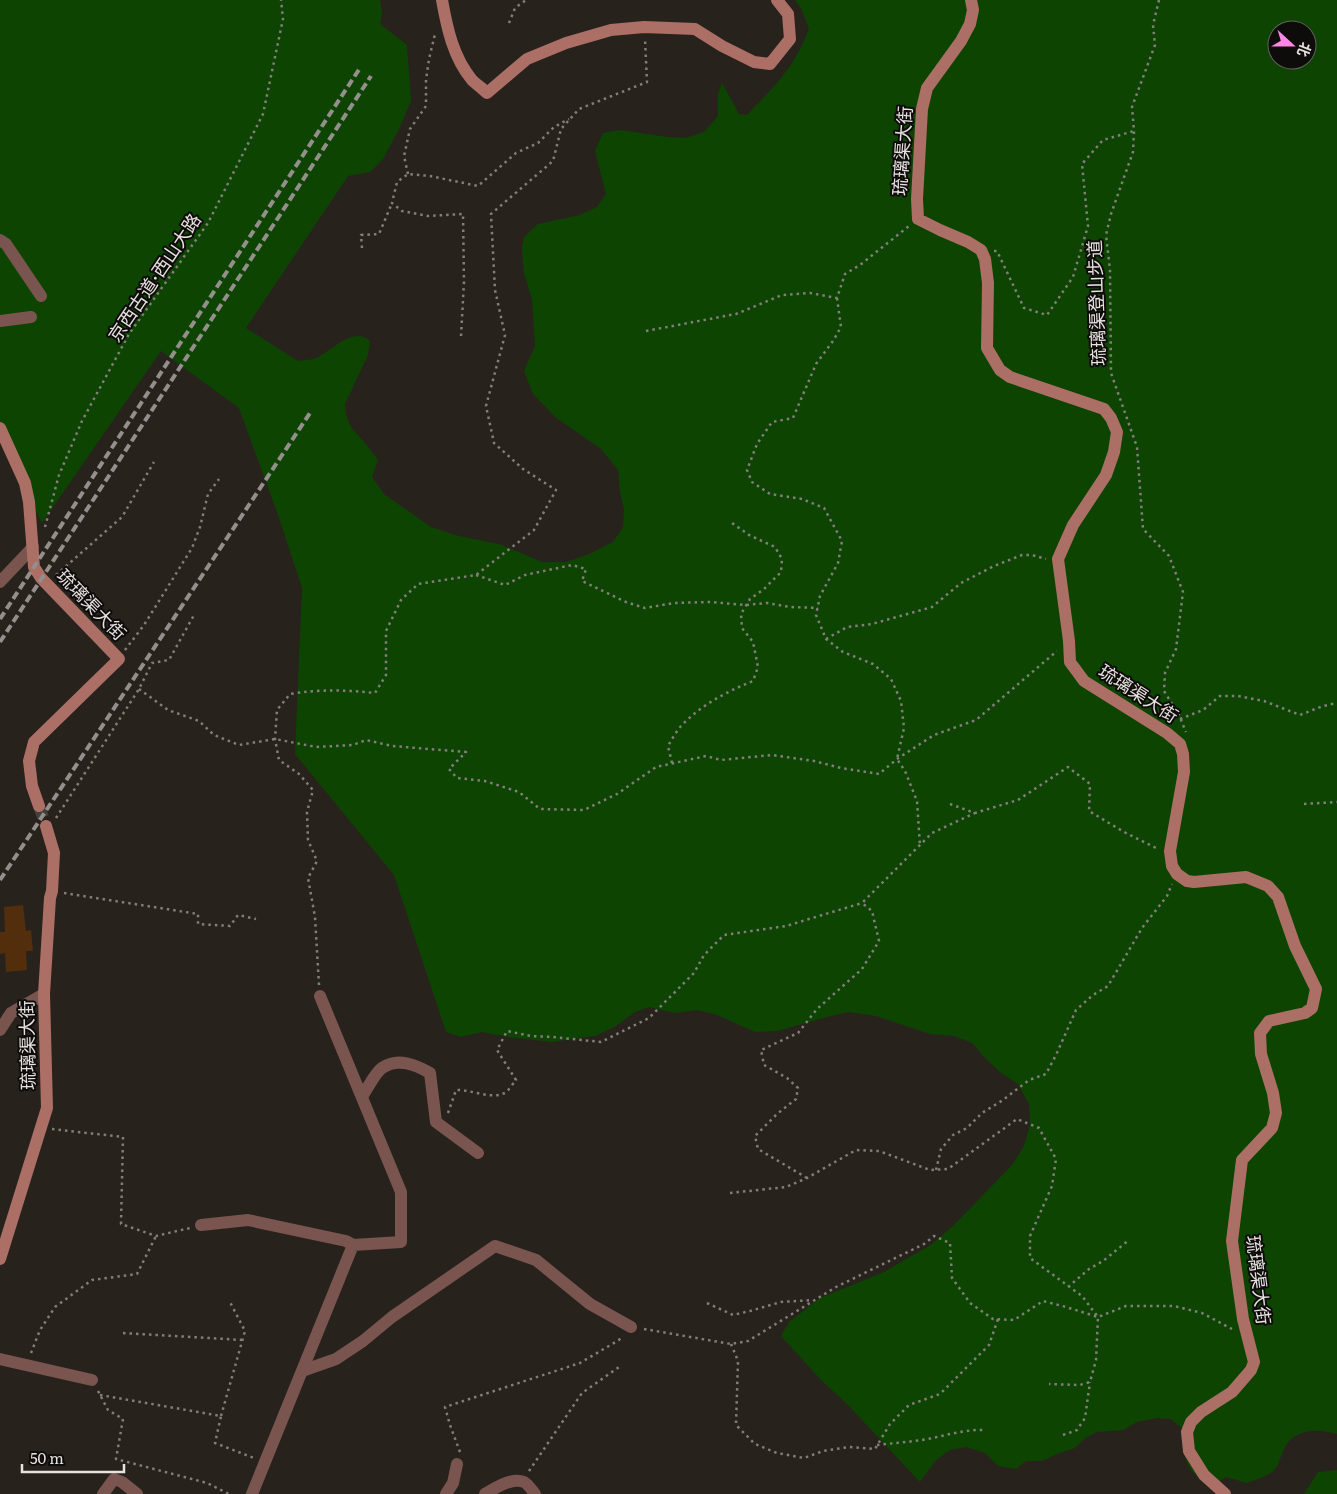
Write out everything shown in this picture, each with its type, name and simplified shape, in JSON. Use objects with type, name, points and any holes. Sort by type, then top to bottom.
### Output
[{"type":"street","points":[[442,0],[450,40],[461,63],[472,80],[487,93],[527,59],[566,42],[611,30],[644,27],[695,29],[722,46],[754,62],[770,64],[790,39],[788,14],[778,0]]},
{"type":"street","name":"琉璃渠大街","points":[[971,0],[973,10],[970,24],[961,41],[927,88],[922,109],[917,199],[918,219],[981,250]]},
{"type":"street","points":[[0,240],[6,244],[41,296]]},
{"type":"street","points":[[981,250],[985,259],[988,283],[987,348],[1000,370],[1010,377],[1104,409],[1111,418],[1117,432],[1114,452],[1106,474],[1073,525],[1058,559]]},
{"type":"street","points":[[0,321],[31,317]]},
{"type":"street","name":"琉璃渠大街","points":[[0,428],[25,483],[29,502],[34,567],[48,586],[119,659],[34,742],[29,761],[32,786],[39,806]]},
{"type":"street","points":[[0,582],[33,547]]},
{"type":"street","name":"琉璃渠大街","points":[[1058,559],[1070,662],[1084,680],[1167,733],[1180,744],[1183,754],[1184,772],[1170,851],[1172,866],[1177,874],[1187,881],[1246,877],[1268,886],[1278,897],[1296,946],[1316,989],[1312,1008],[1305,1013],[1269,1021],[1260,1033],[1261,1054],[1273,1093],[1276,1112],[1272,1128],[1242,1160],[1232,1241],[1242,1319],[1254,1362],[1251,1370],[1232,1392],[1201,1412],[1191,1422],[1187,1432],[1189,1451],[1204,1475],[1225,1494]]},
{"type":"street","name":"琉璃渠大街","points":[[0,1259],[47,1108],[44,994],[54,853],[47,828]]},
{"type":"street","points":[[0,1030],[11,1013],[44,994]]},
{"type":"street","points":[[201,1225],[248,1220],[346,1241],[353,1245],[401,1242],[401,1192],[320,996]]},
{"type":"street","points":[[362,1097],[381,1068],[393,1063],[409,1063],[430,1074],[436,1122],[478,1153]]},
{"type":"street","points":[[252,1494],[353,1245]]},
{"type":"street","points":[[302,1371],[336,1359],[363,1341],[392,1317],[495,1246],[536,1260],[590,1304],[631,1327]]},
{"type":"street","points":[[0,1359],[92,1380]]},
{"type":"street","points":[[446,1494],[453,1483],[457,1464]]},
{"type":"street","points":[[103,1494],[114,1479],[122,1482],[137,1494]]},
{"type":"street","points":[[485,1494],[504,1483],[522,1481],[535,1494]]},
{"type":"path","name":"京西古道·西山大路","points":[[44,530],[59,475],[82,421],[129,334],[208,223],[263,114],[283,19],[281,0]]},
{"type":"path","points":[[509,23],[515,8],[526,0]]},
{"type":"path","name":"琉璃渠登山步道","points":[[1158,0],[1153,25],[1155,45],[1132,107],[1133,152],[1110,214],[1106,235],[1110,270],[1111,373],[1137,447],[1143,530],[1169,556],[1183,592],[1176,649],[1165,673],[1164,691],[1180,719],[1190,742],[1180,744]]},
{"type":"path","points":[[476,575],[534,530],[556,490],[523,469],[494,443],[486,406],[506,335],[496,290],[491,214],[554,161],[561,129],[579,109],[647,82],[644,27]]},
{"type":"path","points":[[408,174],[404,156],[410,129],[426,106],[426,80],[436,29]]},
{"type":"path","points":[[362,248],[361,235],[379,234],[392,203],[397,182],[408,174],[430,176],[478,186],[516,153],[538,143],[554,127],[572,117]]},
{"type":"path","name":"琉璃渠登山步道","points":[[981,250],[997,251],[1024,308],[1047,315],[1073,277],[1088,226],[1082,164],[1103,140],[1134,130]]},
{"type":"path","points":[[392,203],[402,211],[428,216],[463,214],[464,282],[461,336]]},
{"type":"path","points":[[918,219],[860,265],[845,274],[837,298],[841,327],[816,364],[793,418],[772,422],[757,444],[747,470],[752,482],[770,494],[802,499],[824,508],[842,541],[838,563],[820,596],[816,615],[826,639],[843,652],[873,664],[891,679],[900,701],[904,728],[897,759],[905,771],[917,801],[920,846]]},
{"type":"path","points":[[646,331],[736,314],[782,295],[810,294],[837,298]]},
{"type":"path","points":[[48,586],[59,571],[122,517],[154,462]]},
{"type":"path","points":[[119,659],[144,625],[192,548],[200,527],[208,494],[218,479]]},
{"type":"path","points":[[672,764],[668,746],[681,727],[710,701],[753,681],[758,666],[753,642],[742,628],[741,614],[750,599],[764,589],[781,572],[782,559],[775,547],[749,535],[732,523]]},
{"type":"path","points":[[826,639],[847,627],[872,624],[932,607],[961,583],[994,566],[1022,555],[1058,559]]},
{"type":"path","points":[[320,996],[315,917],[308,878],[317,861],[308,840],[307,812],[313,790],[298,774],[279,760],[275,740],[277,710],[290,694],[313,690],[376,693],[386,675],[386,631],[401,600],[418,584],[476,575],[505,585],[525,575],[572,565],[586,569],[582,581],[626,602],[645,608],[674,603],[710,602],[746,605],[767,603],[790,607],[818,608]]},
{"type":"path","points":[[47,828],[139,689],[152,663],[169,660],[194,615]]},
{"type":"path","points":[[139,689],[168,710],[199,721],[214,735],[239,745],[275,740],[316,747],[353,744],[366,740],[392,746],[466,752],[449,769],[457,778],[485,781],[519,792],[540,809],[584,810],[616,794],[656,767],[706,756],[721,760],[772,755],[879,774],[897,759],[934,735],[976,720],[1069,641]]},
{"type":"path","points":[[1180,719],[1203,710],[1220,696],[1238,696],[1264,701],[1300,715],[1337,703]]},
{"type":"path","points":[[444,1128],[456,1090],[464,1089],[490,1096],[505,1093],[516,1080],[497,1050],[507,1030],[531,1036],[553,1036],[601,1042],[649,1018],[694,973],[704,955],[724,935],[786,926],[862,903],[932,834],[975,813],[1018,800],[1068,767],[1090,784],[1089,811],[1124,832],[1171,856]]},
{"type":"path","points":[[1304,804],[1337,802]]},
{"type":"path","points":[[950,804],[975,813]]},
{"type":"path","points":[[936,1170],[941,1149],[953,1135],[967,1128],[982,1113],[1029,1080],[1046,1074],[1076,1010],[1093,995],[1108,986],[1142,928],[1167,896],[1177,874]]},
{"type":"path","points":[[52,891],[198,914],[198,924],[230,926],[238,915],[256,919]]},
{"type":"path","points":[[807,1178],[758,1149],[755,1136],[777,1114],[796,1099],[798,1088],[787,1078],[764,1065],[762,1050],[798,1033],[817,1009],[862,969],[879,941],[872,911],[862,903]]},
{"type":"path","points":[[730,1193],[786,1187],[807,1178],[856,1150],[879,1151],[930,1170],[948,1169],[1017,1119],[1039,1128],[1056,1159],[1052,1186],[1030,1236],[1030,1258],[1082,1296],[1098,1317],[1096,1360],[1090,1382],[1085,1418],[1077,1430],[1063,1435]]},
{"type":"path","points":[[40,1128],[123,1137],[121,1224],[156,1236],[201,1225]]},
{"type":"path","points":[[27,1366],[40,1330],[55,1307],[92,1280],[137,1274],[156,1236]]},
{"type":"path","points":[[457,1464],[460,1453],[445,1407],[580,1363],[619,1340],[631,1327],[732,1344],[748,1340],[836,1287],[924,1244],[934,1236],[950,1243],[952,1278],[970,1303],[992,1319],[1014,1320],[1043,1301],[1098,1317],[1126,1306],[1174,1306],[1202,1313],[1247,1335]]},
{"type":"path","points":[[1068,1287],[1129,1240]]},
{"type":"path","points":[[707,1304],[733,1314],[781,1302],[814,1300]]},
{"type":"path","points":[[230,1302],[245,1331],[215,1443],[265,1463]]},
{"type":"path","points":[[877,1446],[890,1424],[909,1405],[940,1394],[989,1346],[998,1319]]},
{"type":"path","points":[[124,1333],[242,1340]]},
{"type":"path","points":[[732,1344],[738,1361],[736,1425],[754,1444],[777,1453],[804,1458],[849,1447],[875,1449],[877,1446],[928,1439],[956,1432],[977,1429],[986,1430]]},
{"type":"path","points":[[522,1481],[582,1393],[622,1365]]},
{"type":"path","points":[[92,1380],[108,1410],[123,1419],[116,1459],[207,1483],[229,1494]]},
{"type":"path","points":[[1049,1384],[1080,1385],[1090,1382]]},
{"type":"path","points":[[100,1394],[221,1416]]},
{"type":"green space","points":[[0,0],[380,0],[382,13],[380,24],[407,45],[411,101],[383,159],[370,172],[348,176],[246,328],[298,361],[321,356],[342,341],[356,336],[370,341],[368,355],[345,404],[346,415],[351,427],[378,460],[372,477],[384,494],[431,527],[455,535],[502,545],[542,562],[566,562],[589,554],[613,542],[623,527],[624,509],[618,470],[601,449],[555,417],[533,394],[524,371],[535,346],[532,300],[524,273],[522,249],[524,237],[538,224],[580,215],[597,207],[606,194],[595,151],[603,133],[620,130],[686,138],[704,132],[718,116],[718,94],[722,83],[739,114],[747,115],[783,76],[797,55],[809,29],[801,8],[795,0],[1337,0],[1337,1434],[1324,1431],[1310,1431],[1297,1435],[1287,1444],[1277,1466],[1272,1472],[1247,1483],[1226,1477],[1214,1485],[1197,1476],[1188,1464],[1185,1456],[1184,1430],[1171,1419],[1157,1418],[1137,1422],[1123,1430],[1097,1432],[1084,1439],[1075,1448],[1042,1461],[1026,1461],[1016,1469],[998,1466],[985,1453],[966,1447],[950,1450],[936,1460],[920,1482],[781,1336],[789,1322],[820,1298],[884,1272],[932,1244],[954,1225],[1012,1165],[1024,1146],[1030,1125],[1029,1104],[1018,1084],[1000,1072],[972,1043],[954,1036],[930,1034],[876,1016],[848,1012],[778,1031],[755,1032],[717,1015],[698,1010],[674,1013],[649,1007],[635,1012],[616,1026],[595,1036],[551,1042],[482,1032],[461,1037],[446,1032],[394,875],[295,754],[302,588],[239,408],[161,351],[42,523],[0,441]]},
{"type":"green space","points":[[1337,1470],[1337,1494],[1304,1494],[1318,1472]]},
{"type":"building","points":[[23,905],[26,931],[31,930],[33,951],[26,951],[27,970],[6,972],[5,953],[0,954],[0,932],[5,932],[4,907]]},
{"type":"tunnel","points":[[39,806],[46,826]]},
{"type":"railway","points":[[0,619],[360,68]]},
{"type":"railway","points":[[0,642],[371,76]]},
{"type":"railway","points":[[0,880],[310,413]]}]
